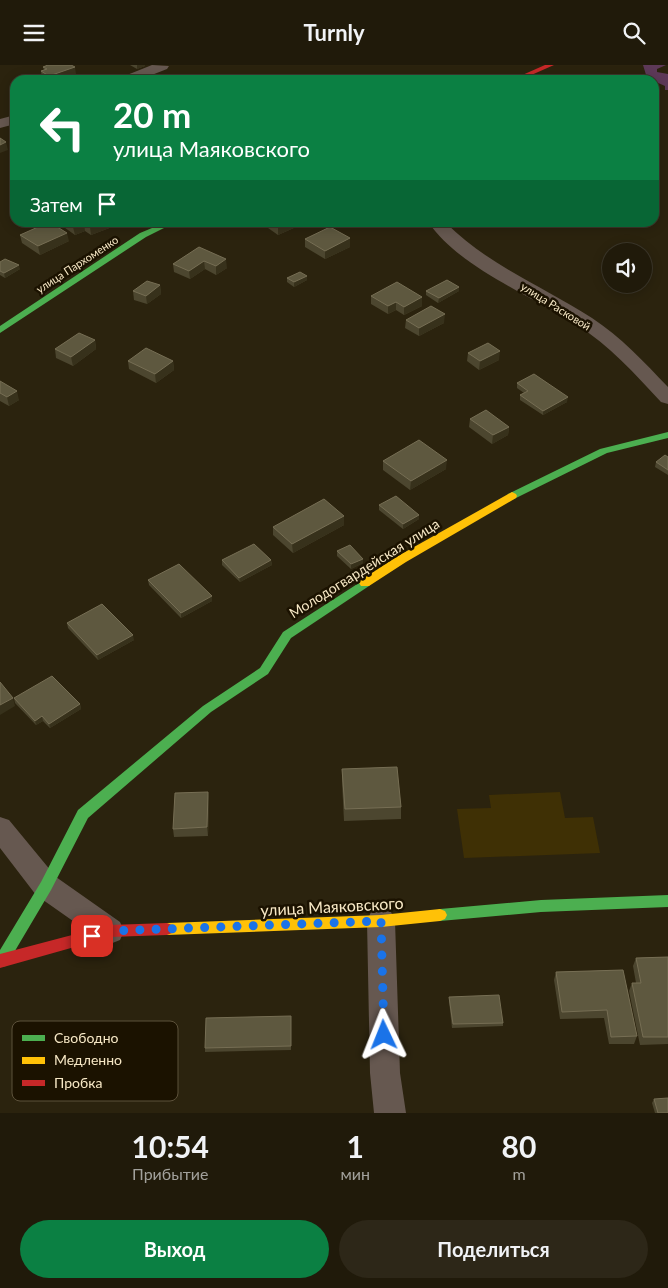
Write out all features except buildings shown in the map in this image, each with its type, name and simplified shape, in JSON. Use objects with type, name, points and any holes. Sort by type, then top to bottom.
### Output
[{"type":"street","points":[[138,75],[161,65]]},
{"type":"street","points":[[526,75],[551,65]]},
{"type":"street","name":"улица Пархоменко","points":[[0,330],[143,235],[161,227]]},
{"type":"street","name":"улица Расковой","points":[[441,227],[478,258],[605,336],[668,398]]},
{"type":"street","name":"Молодогвардейская улица","points":[[0,961],[46,886],[83,813],[207,709],[264,671],[287,635],[402,559],[527,488],[604,451],[668,435]]},
{"type":"street","points":[[0,828],[46,886],[110,931]]},
{"type":"street","name":"улица Маяковского","points":[[0,961],[110,931],[381,921],[541,905],[668,901]]},
{"type":"street","points":[[381,921],[385,1073],[390,1113]]},
{"type":"shaded area","points":[[643,65],[666,65],[657,69],[657,72],[668,74],[668,90],[665,90],[665,86],[659,83],[659,75],[646,75]]},
{"type":"shaded area","points":[[560,792],[565,818],[593,817],[600,853],[464,858],[457,809],[491,808],[489,795]]},
{"type":"traffic: fast","points":[[0,330],[143,235],[161,227]]},
{"type":"traffic: fast","points":[[512,496],[604,451],[668,435]]},
{"type":"traffic: fast","points":[[1,961],[46,886],[83,814],[207,709],[264,671],[287,635],[365,583]]},
{"type":"traffic: fast","points":[[440,915],[541,906],[668,901]]},
{"type":"traffic: slow","points":[[365,583],[402,559],[512,496]]},
{"type":"traffic: slow","points":[[167,929],[381,921],[440,915]]},
{"type":"traffic: jam","points":[[526,75],[551,65]]},
{"type":"traffic: jam","points":[[0,961],[110,931],[167,929]]},
{"type":"route","points":[[92,936],[110,931],[381,921],[384,1035]]}]
